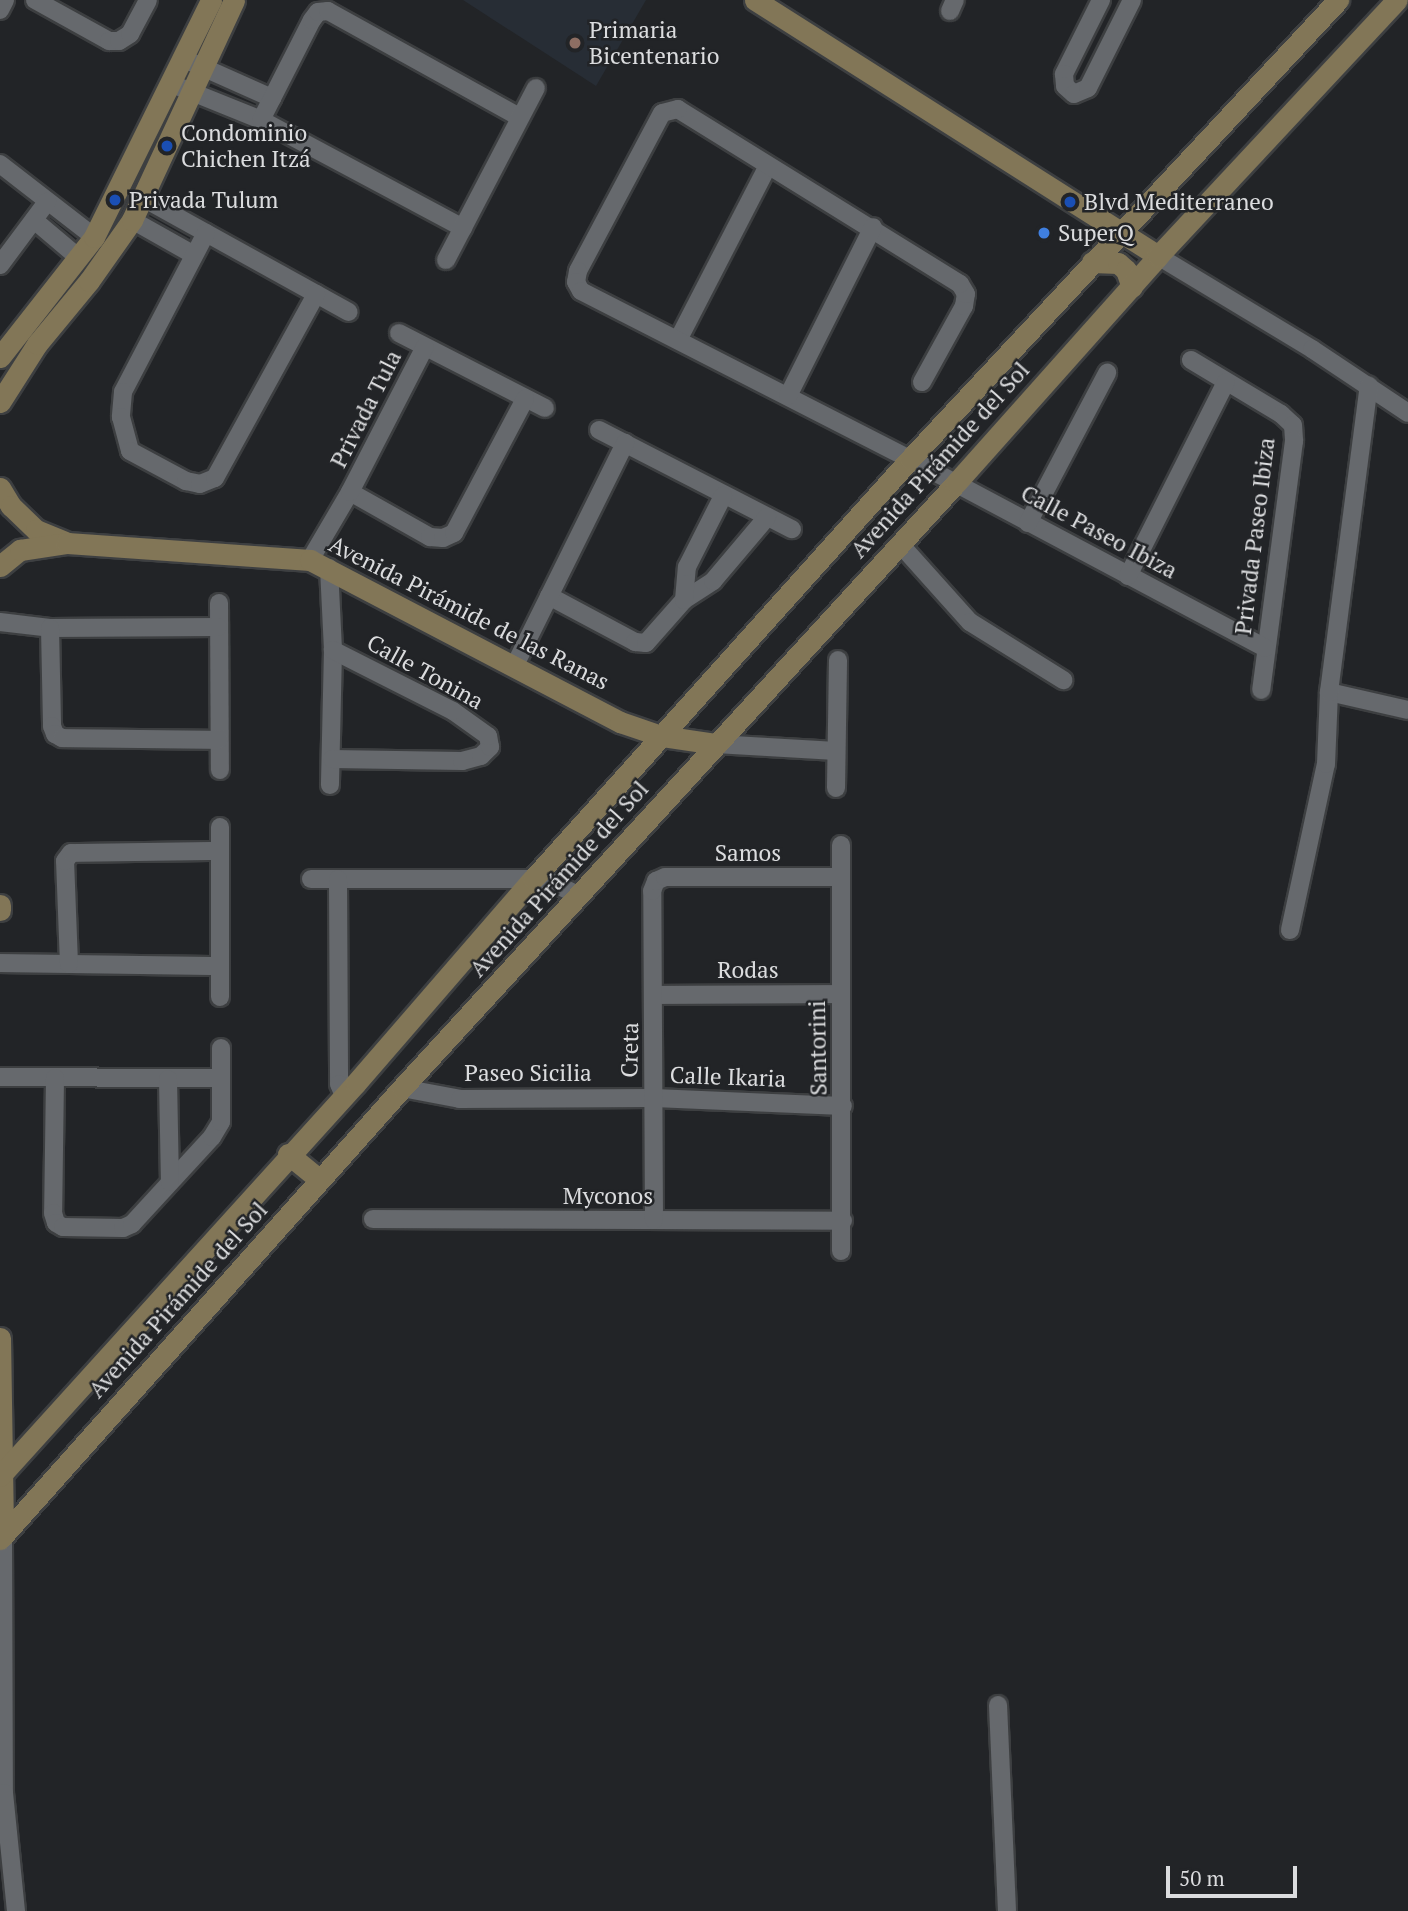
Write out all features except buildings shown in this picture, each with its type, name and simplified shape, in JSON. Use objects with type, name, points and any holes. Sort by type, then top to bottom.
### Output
[{"type":"street","points":[[0,10],[5,0]]},
{"type":"street","points":[[35,0],[109,41],[120,41],[130,34],[148,0]]},
{"type":"street","points":[[194,64],[211,0]]},
{"type":"street","points":[[0,357],[94,237],[234,0]]},
{"type":"street","points":[[755,0],[1119,234],[1369,386],[1408,413]]},
{"type":"street","points":[[1101,0],[1064,74],[1065,86],[1074,93],[1088,88],[1132,0]]},
{"type":"street","name":"Avenida Pirámide del Sol","points":[[2,1474],[288,1154],[344,1096],[533,879],[910,458],[1338,0]]},
{"type":"street","name":"Avenida Pirámide del Sol","points":[[2,1537],[402,1088],[956,483],[1158,256],[1397,0]]},
{"type":"street","points":[[261,120],[312,20],[318,12],[328,11],[519,117]]},
{"type":"street","points":[[194,64],[272,98]]},
{"type":"street","points":[[182,88],[261,120],[463,228]]},
{"type":"street","points":[[0,402],[37,344],[89,281],[141,225],[143,198],[182,88]]},
{"type":"street","points":[[446,260],[536,88]]},
{"type":"street","name":"Calle Paseo Ibiza","points":[[768,166],[678,109],[662,113],[578,271],[576,282],[581,291],[910,458],[1265,648]]},
{"type":"street","points":[[0,164],[94,237]]},
{"type":"street","points":[[678,340],[768,166],[873,227],[960,285],[966,295],[964,306],[922,382]]},
{"type":"street","points":[[143,198],[349,312]]},
{"type":"street","points":[[0,265],[51,205]]},
{"type":"street","points":[[36,222],[79,258]]},
{"type":"street","points":[[141,225],[194,255]]},
{"type":"street","points":[[788,396],[873,227]]},
{"type":"street","points":[[206,233],[123,392],[121,417],[130,451],[186,481],[200,484],[215,478],[316,294]]},
{"type":"street","points":[[1092,262],[1118,263],[1126,270],[1132,287]]},
{"type":"street","name":"Privada Tula","points":[[400,333],[545,408]]},
{"type":"street","name":"Privada Tula","points":[[320,564],[350,492],[425,348]]},
{"type":"street","name":"Privada Paseo Ibiza","points":[[1191,360],[1281,414],[1293,425],[1294,441],[1261,690]]},
{"type":"street","points":[[1028,523],[1107,373]]},
{"type":"street","points":[[1128,576],[1226,382]]},
{"type":"street","points":[[1290,930],[1326,764],[1329,692],[1369,386]]},
{"type":"street","name":"Privada Tula","points":[[350,492],[430,537],[443,538],[454,533],[525,398]]},
{"type":"street","points":[[599,430],[723,496],[792,529]]},
{"type":"street","points":[[515,665],[625,443]]},
{"type":"street","name":"Avenida Pirámide de las Ranas","points":[[0,488],[11,506],[36,530],[67,543]]},
{"type":"street","points":[[684,600],[687,566],[723,496]]},
{"type":"street","points":[[549,596],[635,642],[646,643],[684,600],[713,581],[767,517]]},
{"type":"street","name":"Avenida Pirámide de las Ranas","points":[[0,566],[20,550],[67,543],[320,564],[620,722],[661,736],[716,744]]},
{"type":"street","points":[[900,544],[970,622],[1063,680]]},
{"type":"street","name":"Calle Tonina","points":[[320,564],[333,650],[330,786]]},
{"type":"street","points":[[219,603],[220,770]]},
{"type":"street","points":[[0,622],[50,628],[218,627]]},
{"type":"street","points":[[50,628],[55,734],[62,738],[219,740]]},
{"type":"street","name":"Calle Tonina","points":[[332,759],[462,761],[481,756],[490,747],[488,736],[477,727],[333,650]]},
{"type":"street","points":[[836,788],[838,660]]},
{"type":"street","points":[[1329,692],[1408,710]]},
{"type":"street","points":[[716,744],[836,751]]},
{"type":"street","points":[[220,827],[220,997]]},
{"type":"street","name":"Santorini","points":[[841,845],[841,1251]]},
{"type":"street","points":[[69,964],[65,861],[71,853],[219,851]]},
{"type":"street","name":"Samos","points":[[656,881],[665,877],[841,877]]},
{"type":"street","points":[[311,879],[533,879],[549,881],[580,896]]},
{"type":"street","points":[[338,879],[339,1084],[344,1096]]},
{"type":"street","name":"Creta","points":[[654,1220],[655,995],[652,891],[656,881]]},
{"type":"street","points":[[0,963],[220,965]]},
{"type":"street","name":"Rodas","points":[[655,995],[841,993]]},
{"type":"street","points":[[55,1078],[52,1213],[56,1223],[63,1227],[123,1228],[132,1224],[212,1138],[221,1122],[221,1048]]},
{"type":"street","points":[[0,1077],[220,1078]]},
{"type":"street","points":[[168,1079],[170,1182]]},
{"type":"street","name":"Paseo Sicilia","points":[[402,1088],[460,1099],[654,1098]]},
{"type":"street","name":"Calle Ikaria","points":[[654,1098],[843,1106]]},
{"type":"street","points":[[288,1154],[320,1180]]},
{"type":"street","name":"Myconos","points":[[373,1219],[843,1221]]},
{"type":"street","points":[[0,1338],[4,1793],[16,1911]]},
{"type":"street","points":[[998,1704],[1007,1911]]},
{"type":"shaded area","name":"Primaria Bicentenario","points":[[463,0],[646,0],[596,86]]},
{"type":"place","name":"Primaria Bicentenario","points":[[575,43]]},
{"type":"place","name":"Condominio Chichen Itzá","points":[[167,146]]},
{"type":"place","name":"Privada Tulum","points":[[115,200]]},
{"type":"place","name":"Blvd Mediterraneo","points":[[1070,202]]},
{"type":"place","name":"SuperQ","points":[[1044,233]]}]
